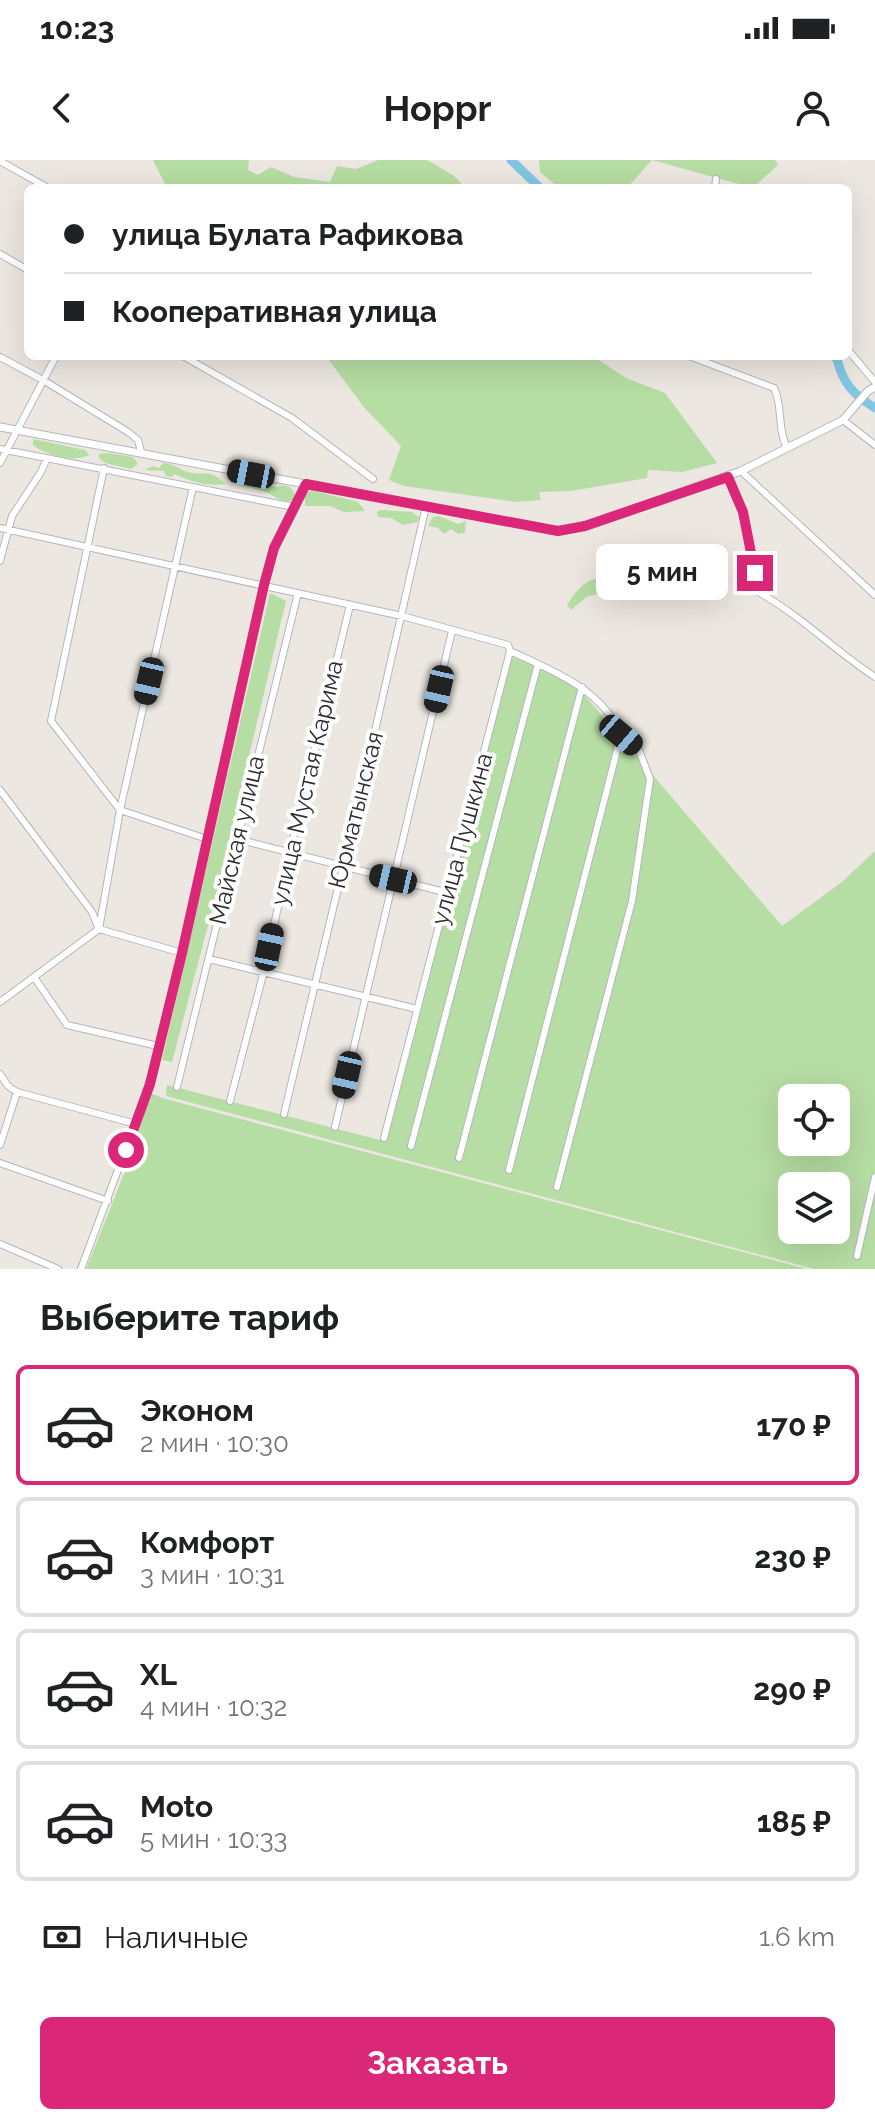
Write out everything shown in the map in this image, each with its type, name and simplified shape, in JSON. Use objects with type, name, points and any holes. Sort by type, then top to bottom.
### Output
[{"type":"street","points":[[0,161],[41,184]]},
{"type":"street","points":[[715,184],[716,179]]},
{"type":"street","points":[[0,254],[24,268]]},
{"type":"street","points":[[0,427],[558,531],[585,526],[728,477],[843,420],[873,386],[852,356]]},
{"type":"street","points":[[0,357],[128,432],[138,440],[141,452]]},
{"type":"street","points":[[0,463],[4,449],[54,360]]},
{"type":"street","points":[[190,360],[292,418],[373,479]]},
{"type":"street","points":[[700,360],[774,388],[778,395],[778,412],[787,448]]},
{"type":"street","points":[[843,420],[875,445]]},
{"type":"street","points":[[4,449],[294,507]]},
{"type":"street","points":[[0,561],[3,528],[47,458]]},
{"type":"street","points":[[104,468],[51,721],[120,810],[207,839]]},
{"type":"street","points":[[741,471],[875,595]]},
{"type":"street","points":[[728,477],[743,512],[758,592],[785,607],[875,677]]},
{"type":"street","points":[[81,1269],[150,1084],[264,585],[274,548],[306,484]]},
{"type":"street","points":[[0,1002],[99,929],[120,810],[193,487]]},
{"type":"street","name":"Юрматынская","points":[[284,1114],[426,506]]},
{"type":"street","points":[[3,528],[402,616],[508,645],[510,651],[582,687],[614,718],[621,735],[639,750],[650,779],[632,901],[557,1187]]},
{"type":"street","name":"Майская улица","points":[[177,1087],[298,593]]},
{"type":"street","name":"улица Мустая Карима","points":[[230,1101],[264,971],[350,605]]},
{"type":"street","points":[[335,1127],[452,631]]},
{"type":"street","name":"улица Пушкина","points":[[384,1138],[510,651]]},
{"type":"street","points":[[411,1146],[538,664]]},
{"type":"street","points":[[459,1158],[582,687]]},
{"type":"street","points":[[509,1170],[621,735]]},
{"type":"street","points":[[0,790],[92,912],[99,929]]},
{"type":"street","points":[[237,839],[448,893]]},
{"type":"street","points":[[99,929],[182,953]]},
{"type":"street","points":[[209,959],[417,1009]]},
{"type":"street","points":[[34,977],[67,1025],[158,1046]]},
{"type":"street","points":[[0,1074],[8,1086],[17,1092],[136,1124]]},
{"type":"street","points":[[0,1145],[17,1092]]},
{"type":"street","points":[[0,1163],[108,1201]]},
{"type":"street","points":[[857,1256],[875,1177]]},
{"type":"street","points":[[0,1244],[58,1269]]},
{"type":"green space","points":[[153,160],[249,160],[248,170],[258,175],[271,167],[294,177],[330,182],[337,166],[356,169],[378,160],[427,160],[462,184],[165,184]]},
{"type":"green space","points":[[539,160],[652,160],[631,184],[554,184],[540,172]]},
{"type":"green space","points":[[652,160],[775,160],[778,165],[757,184],[739,184]]},
{"type":"green space","points":[[329,360],[599,360],[626,378],[665,393],[717,463],[682,472],[648,470],[647,478],[571,491],[539,492],[541,500],[517,502],[404,486],[389,480],[401,446],[363,406]]},
{"type":"green space","points":[[33,439],[85,450],[89,455],[68,458],[52,455],[33,445]]},
{"type":"green space","points":[[99,454],[133,457],[138,464],[131,469],[105,463]]},
{"type":"green space","points":[[163,463],[188,472],[210,474],[226,484],[206,484],[174,474],[172,477],[166,476],[164,471],[145,470],[153,466],[159,468]]},
{"type":"green space","points":[[240,485],[283,485],[290,487],[296,496],[294,501],[286,501]]},
{"type":"green space","points":[[311,490],[358,502],[365,511],[344,512],[330,506],[305,506],[305,494]]},
{"type":"green space","points":[[377,512],[412,512],[420,518],[417,522],[403,525],[391,518],[378,517]]},
{"type":"green space","points":[[439,516],[458,524],[466,521],[465,533],[458,534],[451,529],[444,534],[438,528],[428,526],[433,517]]},
{"type":"green space","points":[[607,577],[610,591],[586,597],[571,610],[567,605],[579,589],[593,579]]},
{"type":"green space","points":[[270,593],[286,601],[172,1062],[162,1060]]},
{"type":"green space","points":[[509,656],[547,671],[580,690],[782,926],[842,882],[875,851],[875,1269],[814,1269],[166,1096],[167,1085],[384,1141]]},
{"type":"green space","points":[[151,1093],[807,1269],[86,1269],[126,1169]]},
{"type":"waterway","points":[[511,160],[536,184]]},
{"type":"waterway","points":[[837,360],[850,388],[875,408]]},
{"type":"route","points":[[126,1150],[150,1084],[182,953],[264,585],[274,548],[306,484],[558,531],[585,526],[728,477],[743,512],[755,573]]}]
